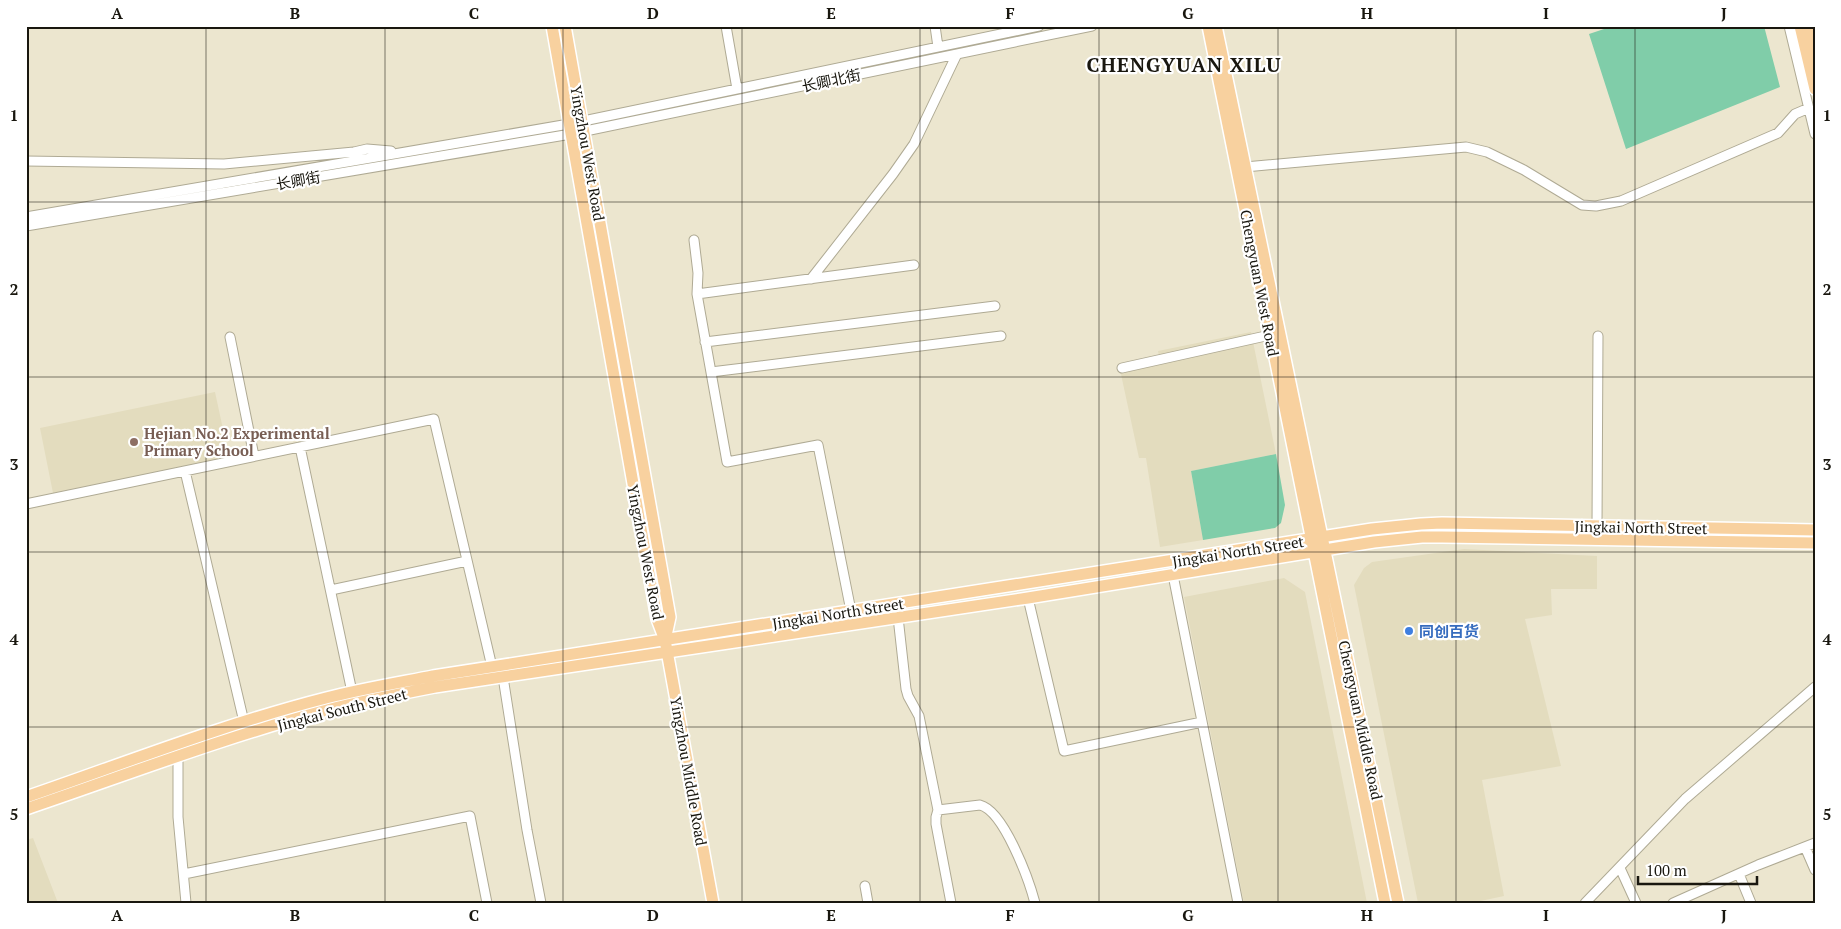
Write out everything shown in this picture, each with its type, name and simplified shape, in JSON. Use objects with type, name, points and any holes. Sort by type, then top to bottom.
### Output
[{"type":"main road","name":"Yingzhou West Road","points":[[552,26],[657,619],[666,640]]},
{"type":"main road","name":"Yingzhou West Road","points":[[565,26],[670,617],[666,640]]},
{"type":"main road","name":"Chengyuan West Road","points":[[1208,26],[1270,335],[1317,538]]},
{"type":"main road","name":"Chengyuan West Road","points":[[1216,26],[1317,538]]},
{"type":"main road","points":[[1800,26],[1815,89]]},
{"type":"main road","points":[[1808,26],[1815,54]]},
{"type":"main road","name":"Jingkai North Street","points":[[666,640],[1372,529],[1421,524],[1815,530]]},
{"type":"main road","name":"Jingkai North Street","points":[[668,652],[1028,598],[1374,542],[1430,537],[1815,543]]},
{"type":"main road","name":"Chengyuan Middle Road","points":[[1317,538],[1398,903]]},
{"type":"main road","name":"Chengyuan Middle Road","points":[[1320,551],[1385,903]]},
{"type":"main road","name":"Yingzhou Middle Road","points":[[666,640],[713,903]]},
{"type":"main road","name":"Jingkai South Street","points":[[26,797],[244,722],[324,698],[433,676],[666,640]]},
{"type":"main road","name":"Jingkai South Street","points":[[26,809],[227,740],[327,710],[435,688],[668,652]]},
{"type":"street","points":[[726,26],[737,89]]},
{"type":"street","points":[[935,26],[938,47]]},
{"type":"street","name":"长卿北街","points":[[570,129],[737,89],[1039,26]]},
{"type":"street","name":"长卿北街","points":[[583,126],[1092,26]]},
{"type":"street","points":[[1789,26],[1815,134]]},
{"type":"street","points":[[811,279],[893,174],[914,144],[957,54]]},
{"type":"street","points":[[1245,167],[1466,147],[1487,152],[1516,166],[1582,205],[1596,206],[1620,201],[1778,133],[1795,114],[1809,108]]},
{"type":"street","name":"长卿街","points":[[26,217],[404,152],[570,129]]},
{"type":"street","name":"长卿街","points":[[26,226],[570,129]]},
{"type":"street","points":[[26,161],[224,164],[354,152],[367,149],[404,152]]},
{"type":"street","points":[[694,240],[698,273],[697,294],[727,462],[818,444],[851,611]]},
{"type":"street","points":[[697,294],[914,265]]},
{"type":"street","points":[[705,342],[995,306]]},
{"type":"street","points":[[1122,368],[1270,335]]},
{"type":"street","points":[[711,372],[1000,336]]},
{"type":"street","points":[[1597,526],[1598,336]]},
{"type":"street","points":[[230,337],[254,456]]},
{"type":"street","points":[[26,504],[434,419],[492,667]]},
{"type":"street","points":[[300,447],[352,692]]},
{"type":"street","points":[[185,471],[244,722]]},
{"type":"street","points":[[331,590],[467,561]]},
{"type":"street","points":[[1173,575],[1238,903]]},
{"type":"street","points":[[1028,598],[1064,751],[1202,722]]},
{"type":"street","points":[[898,617],[906,689],[919,716],[938,810],[936,824],[951,903]]},
{"type":"street","points":[[503,677],[527,830],[541,903]]},
{"type":"street","points":[[1585,903],[1685,799],[1815,687]]},
{"type":"street","points":[[178,757],[178,817],[186,903]]},
{"type":"street","points":[[938,810],[986,806],[996,816],[1012,843],[1035,903]]},
{"type":"street","points":[[184,874],[470,816],[487,903]]},
{"type":"street","points":[[1673,903],[1815,844]]},
{"type":"street","points":[[1805,847],[1815,870]]},
{"type":"street","points":[[1620,868],[1636,903]]},
{"type":"street","points":[[1739,874],[1751,903]]},
{"type":"street","points":[[865,886],[868,903]]},
{"type":"shaded area","points":[[1251,332],[1276,454],[1191,471],[1203,540],[1160,547],[1146,458],[1139,458],[1119,365],[1159,356],[1158,351]]},
{"type":"shaded area","name":"Hejian No.2 Experimental Primary School","points":[[215,392],[229,457],[53,493],[40,428]]},
{"type":"shaded area","points":[[1464,549],[1597,556],[1597,589],[1551,589],[1552,615],[1525,619],[1561,766],[1482,780],[1504,896],[1471,903],[1418,903],[1354,585],[1364,568],[1372,562]]},
{"type":"shaded area","points":[[1284,578],[1305,592],[1367,903],[1244,903],[1184,597]]},
{"type":"shaded area","points":[[33,838],[58,903],[26,903],[26,840]]},
{"type":"green space","points":[[1613,26],[1764,26],[1780,87],[1626,149],[1589,34]]},
{"type":"green space","points":[[1276,454],[1285,505],[1281,523],[1275,528],[1203,540],[1191,471]]},
{"type":"place","name":"Hejian No.2 Experimental Primary School","points":[[134,442]]},
{"type":"place","name":"同创百货","points":[[1409,631]]},
{"type":"district","name":"CHENGYUAN XILU","points":[[1184,64]]}]
